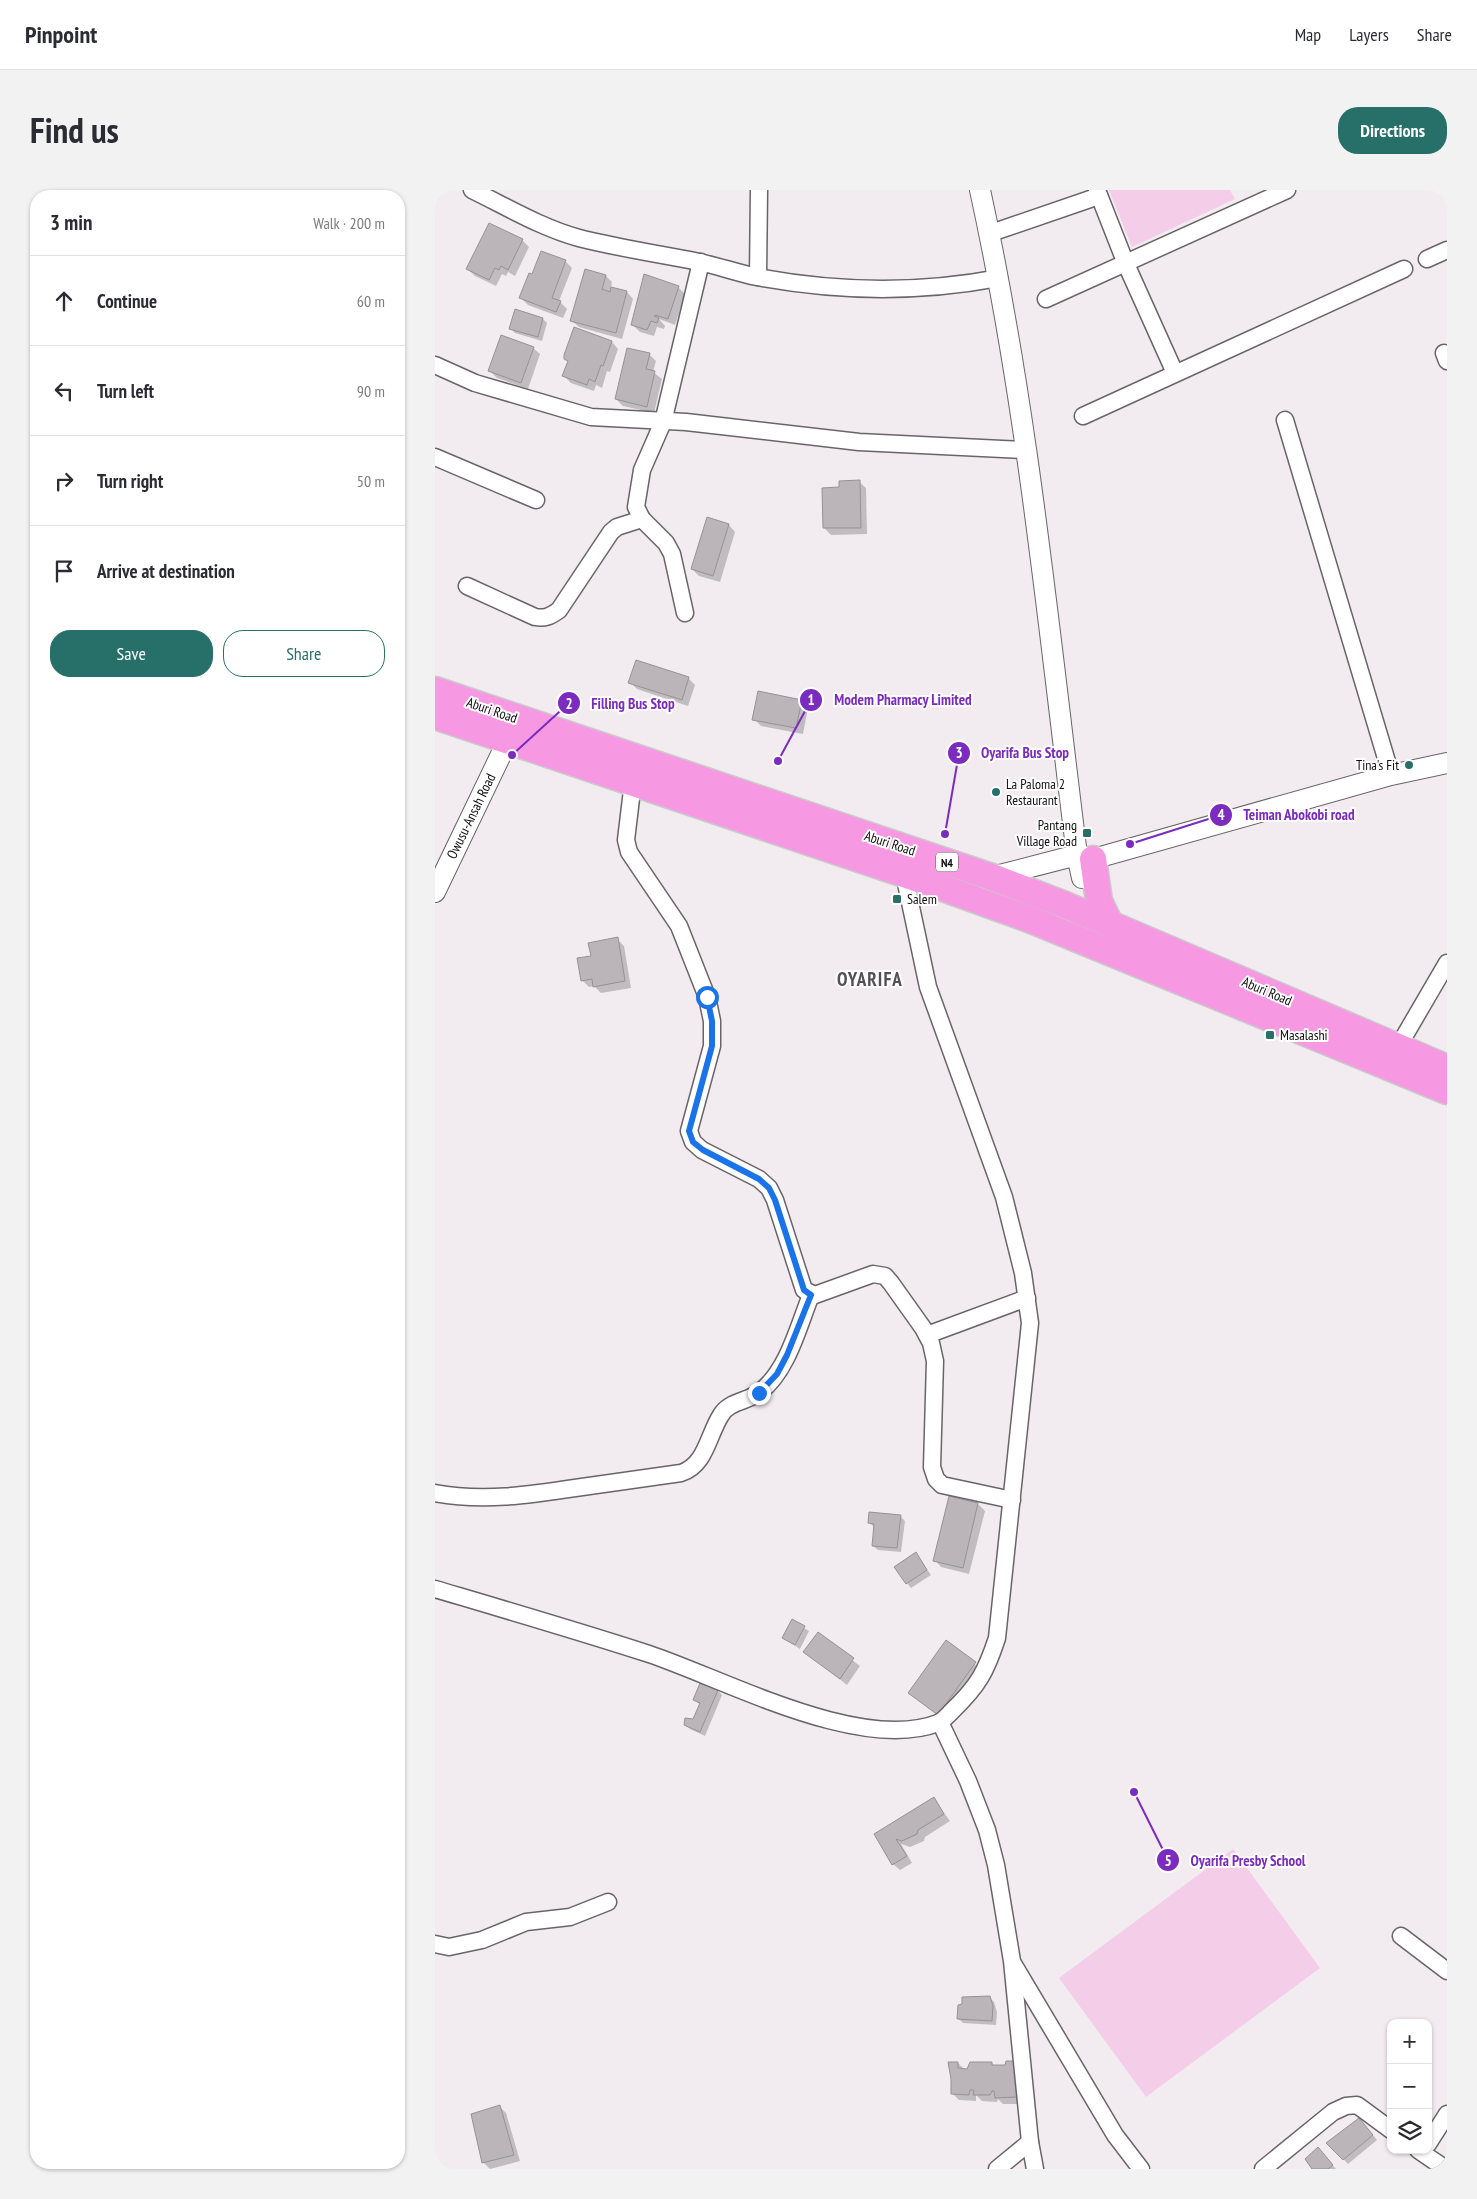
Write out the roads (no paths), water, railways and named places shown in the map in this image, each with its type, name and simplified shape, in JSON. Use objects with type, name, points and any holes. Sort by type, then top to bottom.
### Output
[{"type":"highway","name":"Aburi Road","points":[[435,690],[992,877],[1063,904],[1447,1068]]},
{"type":"highway","name":"Aburi Road","points":[[435,716],[904,874],[1029,919],[1447,1091]]},
{"type":"highway","points":[[1084,864],[1110,924]]},
{"type":"street","points":[[472,190],[540,224],[579,238],[701,262],[758,277],[825,286],[895,290],[963,285],[999,278]]},
{"type":"street","points":[[758,277],[759,190]]},
{"type":"street","points":[[1046,299],[1287,190]]},
{"type":"street","points":[[984,191],[1039,537],[1084,864],[1063,904],[1052,912],[1029,919]]},
{"type":"street","points":[[991,233],[1098,193],[1126,264],[1175,373]]},
{"type":"street","points":[[1427,259],[1447,250]]},
{"type":"street","points":[[685,613],[672,554],[666,543],[642,519],[636,507],[642,470],[663,422],[701,262]]},
{"type":"street","points":[[1083,416],[1404,269]]},
{"type":"street","points":[[435,365],[475,383],[591,418],[687,422],[859,442],[1025,450]]},
{"type":"street","points":[[1285,420],[1391,775]]},
{"type":"street","points":[[435,457],[536,500]]},
{"type":"street","points":[[467,586],[535,617],[552,616],[559,610],[611,532],[617,527],[642,519]]},
{"type":"street","name":"Owusu-Ansah Road","points":[[435,892],[508,740]]},
{"type":"street","points":[[992,877],[1084,864],[1391,775],[1447,762]]},
{"type":"street","points":[[633,782],[626,840],[629,852],[679,926],[707,997],[712,1021],[712,1046],[689,1131],[693,1142],[703,1150],[759,1179],[769,1188],[775,1200],[804,1290],[811,1295],[873,1274],[880,1274],[891,1282],[927,1335],[935,1361],[932,1467],[936,1479],[942,1485],[1012,1500]]},
{"type":"street","points":[[435,1589],[651,1655],[791,1710],[863,1727],[908,1730],[940,1722],[972,1692],[988,1667],[997,1638],[1030,1323],[1023,1273],[1004,1197],[927,987],[904,874]]},
{"type":"street","points":[[1398,1046],[1447,963]]},
{"type":"street","points":[[435,1492],[458,1497],[521,1495],[681,1473],[690,1470],[697,1464],[721,1415],[729,1406],[759,1393],[777,1374],[787,1355],[811,1295]]},
{"type":"street","points":[[927,1335],[1027,1298]]},
{"type":"street","points":[[940,1722],[968,1781],[987,1830],[996,1865],[1012,1961],[1030,2142],[1035,2169]]},
{"type":"street","points":[[435,1944],[449,1947],[482,1940],[526,1922],[570,1916],[608,1902]]},
{"type":"street","points":[[1401,1936],[1447,1971]]},
{"type":"street","points":[[1012,1961],[1115,2135],[1141,2169]]},
{"type":"street","points":[[1263,2169],[1333,2112],[1346,2106],[1357,2105],[1387,2127]]},
{"type":"street","points":[[1432,2136],[1447,2114]]},
{"type":"street","points":[[997,2169],[1030,2142]]},
{"type":"street","points":[[1429,2154],[1446,2169]]},
{"type":"place","name":"Filling Bus Stop","points":[[512,755]]},
{"type":"place","name":"Modem Pharmacy Limited","points":[[778,761]]},
{"type":"place","name":"Tina's Fit","points":[[1409,765]]},
{"type":"place","name":"La Paloma 2 Restaurant","points":[[996,792]]},
{"type":"place","name":"Pantang Village Road","points":[[1087,833]]},
{"type":"place","name":"Oyarifa Bus Stop","points":[[945,834]]},
{"type":"place","name":"Teiman Abokobi road","points":[[1130,844]]},
{"type":"place","name":"Salem","points":[[897,899]]},
{"type":"place","name":"Masalashi","points":[[1270,1035]]},
{"type":"place","name":"Oyarifa Presby School","points":[[1134,1792]]},
{"type":"district","name":"OYARIFA","points":[[870,979]]}]
